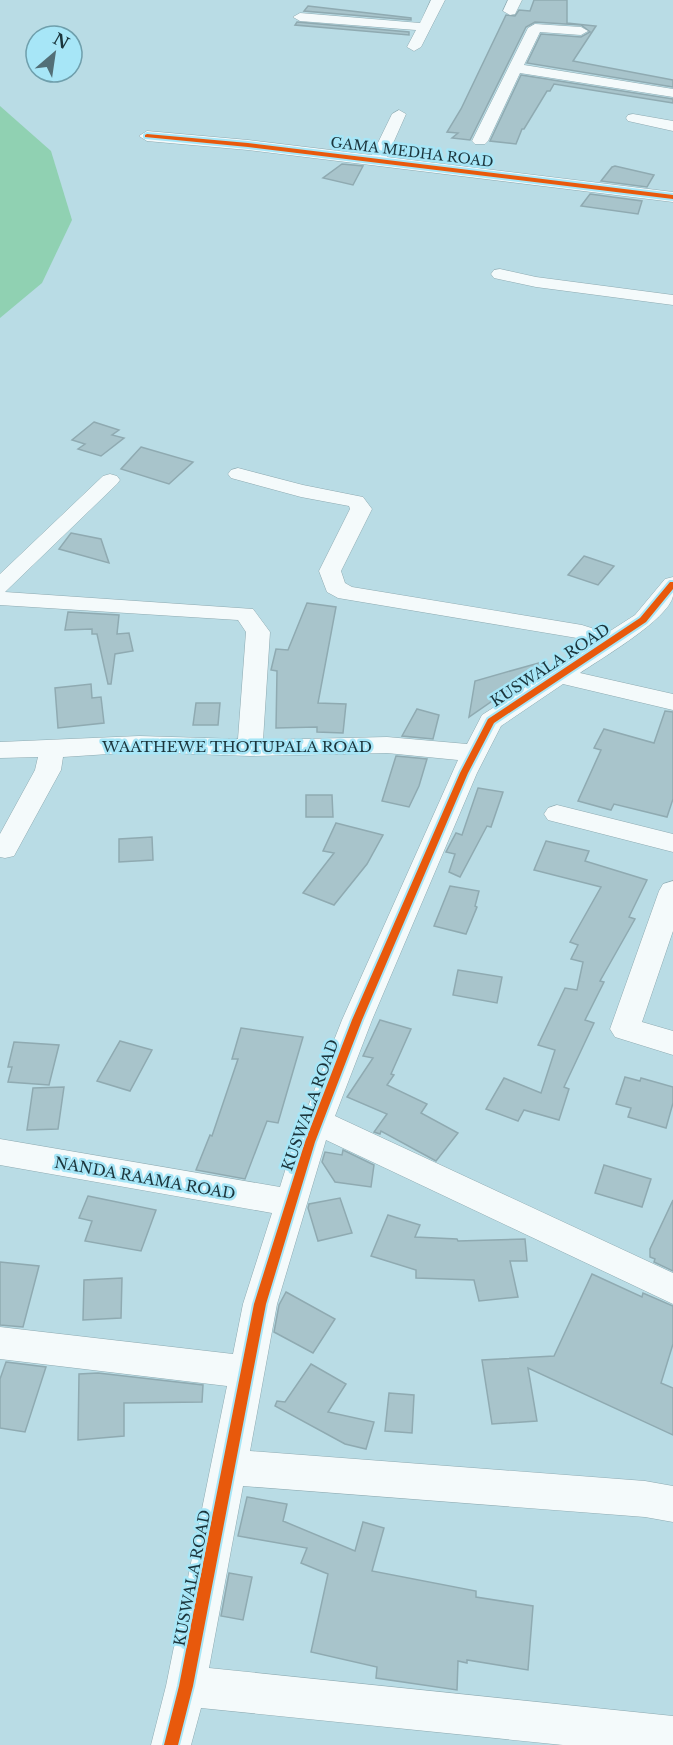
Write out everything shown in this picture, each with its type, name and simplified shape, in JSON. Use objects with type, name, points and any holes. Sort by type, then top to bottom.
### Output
[{"type":"street","points":[[414,47],[438,0]]},
{"type":"street","points":[[300,17],[425,27]]},
{"type":"street","points":[[480,141],[535,28],[580,31]]},
{"type":"street","points":[[517,68],[673,93]]},
{"type":"street","points":[[376,161],[399,114]]},
{"type":"street","points":[[633,118],[673,126]]},
{"type":"street","name":"GAMA MEDHA ROAD","points":[[147,136],[248,145],[673,197]]},
{"type":"street","points":[[500,274],[536,282],[673,300]]},
{"type":"street","points":[[238,474],[301,491],[356,501],[361,509],[330,571],[335,586],[346,593],[582,632],[612,643]]},
{"type":"street","points":[[0,586],[110,480]]},
{"type":"street","name":"KUSWALA ROAD","points":[[171,1745],[186,1686],[260,1304],[318,1122],[357,1020],[491,721],[612,643],[643,620],[673,584]]},
{"type":"street","points":[[0,598],[245,614],[258,632],[250,748]]},
{"type":"street","points":[[561,676],[673,702]]},
{"type":"street","name":"WAATHEWE THOTUPALA ROAD","points":[[0,750],[140,744],[250,748],[387,745],[475,753]]},
{"type":"street","points":[[5,849],[48,770],[52,749]]},
{"type":"street","points":[[557,814],[673,843]]},
{"type":"street","points":[[673,891],[626,1029],[673,1043]]},
{"type":"street","points":[[318,1122],[673,1289]]},
{"type":"street","name":"NANDA RAAMA ROAD","points":[[0,1152],[291,1203]]},
{"type":"street","points":[[0,1343],[246,1372]]},
{"type":"street","points":[[228,1467],[645,1499],[673,1504]]},
{"type":"street","points":[[186,1686],[673,1736]]},
{"type":"shaded area","points":[[0,106],[51,151],[72,220],[42,283],[0,318]]},
{"type":"building","points":[[534,0],[567,0],[567,23],[596,26],[573,61],[673,80],[673,87],[527,63],[541,34],[581,37],[590,32],[581,25],[535,22],[526,27],[470,140],[452,138],[458,133],[447,132],[461,109],[506,15],[515,16],[519,10],[530,11]]},
{"type":"building","points":[[308,6],[411,18],[411,20],[304,11]]},
{"type":"building","points":[[297,22],[409,32],[409,35],[295,25]]},
{"type":"building","points":[[521,75],[673,99],[673,103],[554,84],[522,129],[516,144],[490,141]]},
{"type":"building","points":[[342,164],[363,166],[353,185],[323,178]]},
{"type":"building","points":[[612,167],[654,175],[647,187],[601,181]]},
{"type":"building","points":[[590,194],[642,201],[638,214],[581,206]]},
{"type":"building","points":[[94,422],[119,430],[112,435],[124,438],[101,456],[78,449],[85,444],[72,440]]},
{"type":"building","points":[[141,447],[193,462],[169,484],[121,469]]},
{"type":"building","points":[[71,533],[101,539],[109,563],[59,549]]},
{"type":"building","points":[[584,556],[614,566],[598,585],[568,575]]},
{"type":"building","points":[[307,603],[336,607],[318,703],[346,704],[343,733],[317,732],[317,727],[276,728],[277,671],[271,670],[276,649],[288,650]]},
{"type":"building","points":[[68,612],[119,615],[117,634],[129,633],[133,651],[115,654],[111,684],[108,684],[97,634],[92,634],[92,629],[65,630]]},
{"type":"building","points":[[542,662],[544,665],[469,717],[475,681]]},
{"type":"building","points":[[91,684],[92,698],[101,697],[104,723],[58,728],[55,688]]},
{"type":"building","points":[[196,703],[220,703],[218,725],[193,725]]},
{"type":"building","points":[[417,709],[439,715],[433,739],[402,736]]},
{"type":"building","points":[[665,711],[673,712],[673,799],[667,817],[614,804],[611,810],[578,801],[601,750],[594,748],[604,729],[654,743]]},
{"type":"building","points":[[396,756],[427,759],[419,786],[409,807],[382,801]]},
{"type":"building","points":[[478,788],[503,792],[491,827],[487,826],[460,877],[449,872],[455,854],[446,852],[456,833],[462,835]]},
{"type":"building","points":[[306,795],[332,795],[333,817],[306,817]]},
{"type":"building","points":[[336,823],[383,835],[367,864],[334,905],[303,893],[334,853],[323,851]]},
{"type":"building","points":[[152,837],[153,860],[119,862],[119,839]]},
{"type":"building","points":[[546,841],[589,851],[585,861],[647,880],[629,917],[635,919],[600,981],[604,982],[585,1020],[594,1023],[564,1087],[569,1089],[559,1120],[524,1110],[518,1121],[486,1109],[504,1078],[541,1093],[555,1050],[538,1045],[565,988],[577,990],[583,962],[571,959],[578,945],[570,942],[601,887],[534,870]]},
{"type":"building","points":[[450,886],[479,891],[475,906],[477,907],[466,934],[434,926]]},
{"type":"building","points":[[458,970],[502,977],[497,1003],[453,995]]},
{"type":"building","points":[[380,1020],[411,1029],[391,1074],[394,1075],[387,1085],[427,1104],[421,1113],[458,1133],[436,1161],[381,1131],[380,1134],[374,1132],[387,1114],[347,1097],[373,1058],[363,1056]]},
{"type":"building","points":[[241,1028],[303,1037],[278,1123],[267,1121],[245,1179],[196,1170],[210,1135],[212,1136],[238,1059],[232,1059]]},
{"type":"building","points":[[120,1041],[152,1050],[130,1091],[97,1081]]},
{"type":"building","points":[[14,1042],[59,1045],[49,1085],[8,1082],[12,1067],[8,1067]]},
{"type":"building","points":[[625,1077],[640,1081],[641,1078],[673,1087],[673,1103],[666,1128],[628,1117],[631,1108],[616,1104]]},
{"type":"building","points":[[64,1087],[58,1129],[27,1130],[33,1088]]},
{"type":"building","points":[[343,1150],[374,1165],[371,1187],[335,1182],[322,1162],[325,1152],[342,1155]]},
{"type":"building","points":[[604,1165],[651,1179],[642,1207],[595,1193]]},
{"type":"building","points":[[88,1196],[156,1210],[141,1251],[85,1241],[92,1221],[79,1218]]},
{"type":"building","points":[[340,1198],[352,1233],[318,1241],[308,1208],[309,1204]]},
{"type":"building","points":[[673,1200],[673,1271],[654,1262],[655,1259],[650,1257],[650,1249]]},
{"type":"building","points":[[388,1215],[420,1225],[415,1237],[457,1239],[458,1241],[525,1239],[527,1261],[510,1261],[518,1297],[479,1301],[474,1280],[416,1278],[416,1270],[371,1256]]},
{"type":"building","points":[[0,1262],[39,1266],[23,1327],[0,1325]]},
{"type":"building","points":[[592,1274],[642,1297],[643,1293],[673,1306],[673,1344],[661,1383],[673,1388],[673,1435],[528,1368],[537,1421],[492,1424],[482,1360],[554,1356]]},
{"type":"building","points":[[122,1278],[121,1318],[83,1320],[84,1280]]},
{"type":"building","points":[[286,1292],[335,1319],[313,1353],[274,1332],[279,1305]]},
{"type":"building","points":[[6,1362],[46,1367],[25,1432],[0,1428],[0,1379]]},
{"type":"building","points":[[311,1364],[346,1384],[328,1412],[374,1422],[366,1449],[345,1444],[275,1406],[277,1401],[285,1402]]},
{"type":"building","points":[[98,1373],[203,1385],[202,1402],[124,1403],[124,1436],[78,1440],[79,1374]]},
{"type":"building","points":[[389,1393],[414,1395],[412,1433],[385,1431]]},
{"type":"building","points":[[247,1497],[287,1504],[283,1521],[355,1551],[363,1522],[384,1528],[372,1571],[476,1591],[476,1597],[533,1606],[528,1670],[467,1660],[467,1663],[458,1661],[457,1690],[376,1678],[377,1667],[311,1652],[328,1574],[301,1563],[307,1548],[238,1536]]},
{"type":"building","points":[[229,1573],[252,1577],[243,1620],[221,1616]]},
{"type":"cycle path","points":[[147,136],[248,145],[673,197]]},
{"type":"cycle path","points":[[171,1745],[186,1686],[260,1304],[310,1142],[357,1020],[464,773],[491,721],[643,620],[673,584]]}]
